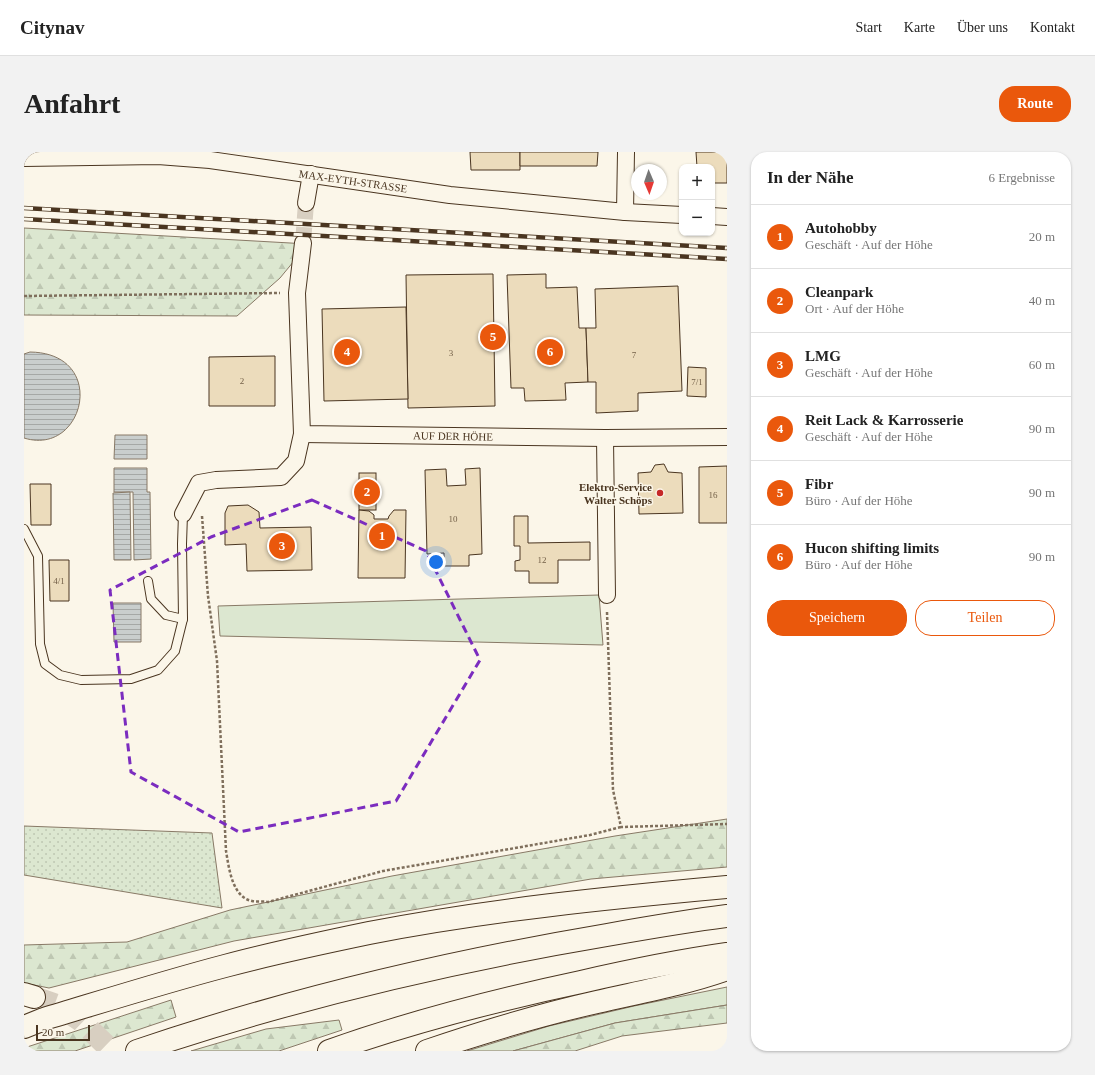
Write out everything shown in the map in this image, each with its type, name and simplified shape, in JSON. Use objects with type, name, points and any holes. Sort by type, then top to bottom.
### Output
[{"type":"highway","points":[[24,1027],[88,1006],[228,965],[371,933],[535,907],[727,888]]},
{"type":"highway","points":[[137,1051],[262,1012],[399,976],[538,946],[727,916]]},
{"type":"highway","points":[[329,1051],[432,1019],[526,994],[627,972],[727,954]]},
{"type":"highway","points":[[427,1051],[514,1023],[596,1002],[699,979],[727,970]]},
{"type":"street","points":[[625,212],[626,152]]},
{"type":"street","name":"MAX-EYTH-STRASSE","points":[[24,158],[158,156],[210,160],[450,195],[625,212],[679,215]]},
{"type":"street","points":[[306,203],[311,174]]},
{"type":"street","points":[[715,216],[727,217]]},
{"type":"street","points":[[183,514],[199,483],[216,480],[281,477],[296,461],[302,434],[297,293],[303,243]]},
{"type":"street","name":"AUF DER HÖHE","points":[[302,434],[605,438],[727,437]]},
{"type":"street","points":[[605,438],[607,595]]},
{"type":"lane","points":[[24,529],[38,556],[40,644],[45,664],[60,675],[81,680],[131,679],[158,670],[175,651],[183,619],[183,514]]},
{"type":"lane","points":[[148,581],[151,599],[166,615],[183,619]]},
{"type":"path","points":[[24,296],[297,293]]},
{"type":"path","points":[[201,513],[208,596],[217,661],[226,851],[232,882],[238,892],[251,901],[268,902],[383,871],[621,828],[727,824]]},
{"type":"path","points":[[607,595],[613,790],[621,828]]},
{"type":"highlighted area","points":[[312,500],[426,551],[480,660],[396,801],[239,832],[131,772],[110,590],[211,537]]},
{"type":"green space","points":[[24,228],[308,244],[280,278],[237,316],[24,315]]},
{"type":"green space","points":[[599,595],[603,645],[220,636],[218,606]]},
{"type":"green space","points":[[727,819],[727,867],[591,879],[234,941],[49,988],[24,983],[24,945],[127,942],[230,910],[392,876],[615,836]]},
{"type":"green space","points":[[24,826],[212,833],[222,908],[24,875]]},
{"type":"green space","points":[[727,987],[727,1005],[615,1023],[513,1051],[467,1051],[549,1026],[634,1006]]},
{"type":"green space","points":[[171,1000],[176,1017],[75,1051],[24,1051],[24,1048]]},
{"type":"green space","points":[[727,1005],[727,1023],[622,1036],[575,1051],[513,1051],[615,1023]]},
{"type":"green space","points":[[339,1020],[342,1030],[279,1051],[191,1051],[266,1029]]},
{"type":"shaded area","points":[[30,352],[55,357],[71,369],[79,385],[80,402],[74,419],[62,433],[45,440],[24,438],[24,354]]},
{"type":"shaded area","points":[[115,435],[147,435],[147,459],[114,459]]},
{"type":"shaded area","points":[[114,468],[147,468],[147,492],[150,492],[151,559],[134,560],[133,492],[114,492]]},
{"type":"shaded area","points":[[130,492],[131,560],[114,560],[113,493]]},
{"type":"shaded area","points":[[113,603],[141,603],[141,642],[114,642]]},
{"type":"building","points":[[470,152],[520,152],[520,170],[471,170]]},
{"type":"building","points":[[520,152],[598,152],[597,166],[520,166]]},
{"type":"building","points":[[696,152],[727,152],[727,183],[715,183],[715,164],[697,164]]},
{"type":"building","points":[[493,274],[495,406],[408,408],[406,275]]},
{"type":"building","points":[[546,274],[546,288],[577,287],[579,328],[586,328],[588,382],[565,383],[566,400],[525,401],[524,388],[511,388],[507,275]]},
{"type":"building","points":[[678,286],[682,391],[638,393],[638,411],[596,413],[596,382],[588,382],[586,328],[596,328],[595,289]]},
{"type":"building","points":[[406,307],[408,399],[324,401],[322,309]]},
{"type":"building","points":[[275,356],[275,406],[209,406],[209,357]]},
{"type":"building","points":[[688,367],[706,368],[706,397],[687,396]]},
{"type":"building","name":"Elektro-Service Walter Schöps","points":[[664,464],[668,472],[682,473],[683,513],[639,514],[638,473],[651,472],[655,465]]},
{"type":"building","points":[[727,466],[727,523],[699,523],[699,467]]},
{"type":"building","points":[[480,468],[482,554],[469,555],[469,566],[444,566],[444,553],[427,554],[425,470],[446,469],[447,486],[466,485],[465,469]]},
{"type":"building","points":[[359,473],[376,473],[376,510],[359,510]]},
{"type":"building","points":[[30,484],[51,484],[51,525],[31,525]]},
{"type":"building","points":[[248,505],[259,512],[260,528],[311,527],[312,570],[247,571],[246,544],[225,545],[225,513],[228,506]]},
{"type":"building","points":[[359,510],[369,511],[374,515],[374,519],[388,519],[394,510],[406,510],[405,578],[358,578]]},
{"type":"building","points":[[514,516],[528,516],[528,543],[590,542],[590,560],[558,560],[558,583],[529,583],[529,571],[515,571],[515,561],[520,560],[520,546],[514,546]]},
{"type":"building","points":[[49,560],[69,560],[69,601],[50,601]]},
{"type":"tunnel","points":[[303,243],[306,203]]},
{"type":"tunnel","points":[[34,997],[59,1006],[81,1021],[112,1051]]},
{"type":"railway","points":[[24,208],[727,248]]},
{"type":"railway","points":[[24,219],[727,259]]},
{"type":"place","name":"Fibr","points":[[493,337]]},
{"type":"place","name":"Reit Lack & Karrosserie","points":[[347,352]]},
{"type":"place","name":"Hucon shifting limits","points":[[550,352]]},
{"type":"place","name":"Cleanpark","points":[[367,492]]},
{"type":"place","name":"Elektro-Service Walter Schöps","points":[[660,493]]},
{"type":"place","name":"Autohobby","points":[[382,536]]},
{"type":"place","name":"LMG","points":[[282,546]]}]
